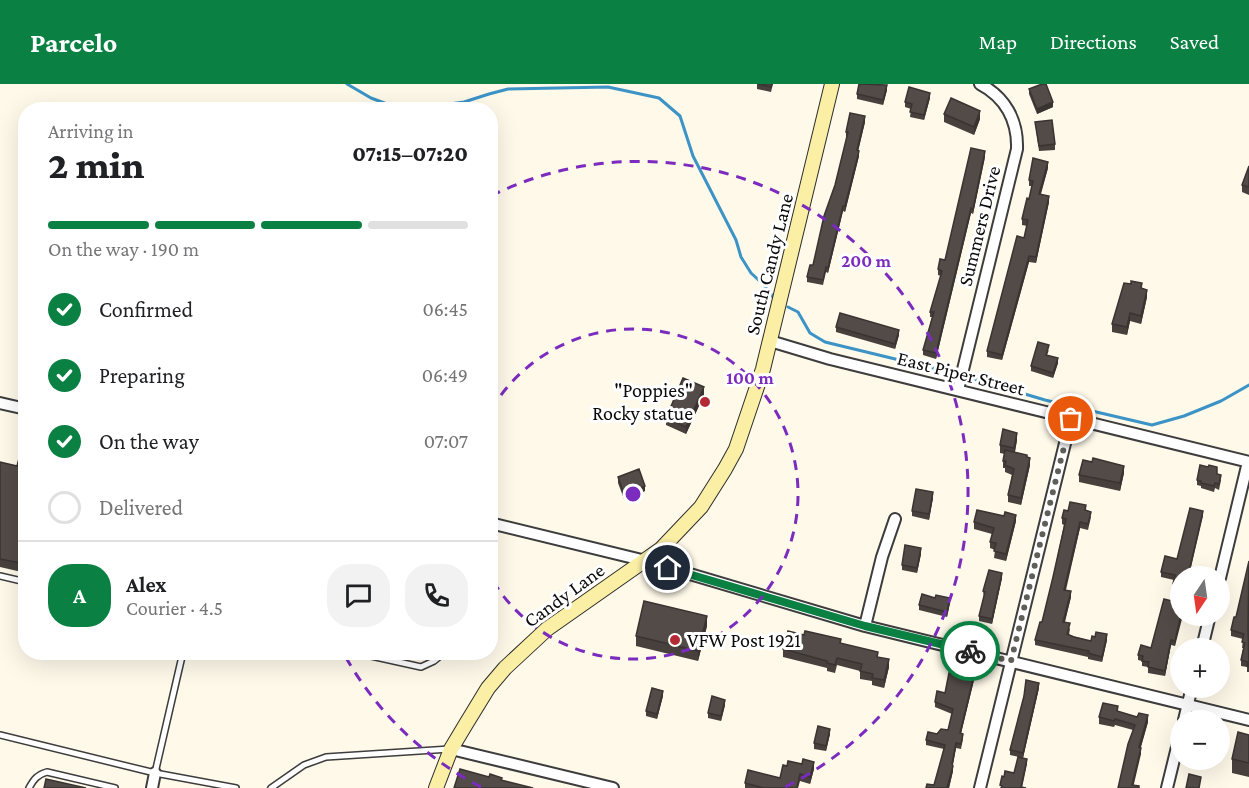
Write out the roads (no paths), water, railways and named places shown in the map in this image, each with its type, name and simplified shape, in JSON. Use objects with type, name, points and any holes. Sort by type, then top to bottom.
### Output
[{"type":"main road","name":"South Candy Lane","points":[[646,561],[701,507],[736,449],[770,341],[832,84]]},
{"type":"main road","name":"Candy Lane","points":[[436,788],[451,749],[489,688],[525,648],[547,629],[646,561]]},
{"type":"street","name":"Summers Drive","points":[[958,390],[1017,148],[1016,131],[1007,108],[996,94],[980,84]]},
{"type":"street","name":"East Piper Street","points":[[770,341],[830,360],[1249,462]]},
{"type":"street","points":[[0,403],[18,407]]},
{"type":"street","points":[[980,788],[1071,419]]},
{"type":"street","points":[[1223,566],[1249,462]]},
{"type":"street","points":[[865,626],[882,557],[895,519]]},
{"type":"street","points":[[498,524],[646,561],[865,626],[1249,720]]},
{"type":"street","points":[[1187,710],[1190,698]]},
{"type":"street","points":[[451,749],[613,788]]},
{"type":"street","points":[[1167,788],[1171,770]]},
{"type":"street","points":[[152,788],[155,773]]},
{"type":"lane","points":[[0,576],[18,580]]},
{"type":"lane","points":[[155,773],[181,660]]},
{"type":"lane","points":[[389,660],[421,667],[435,660]]},
{"type":"lane","points":[[0,735],[155,773],[236,788]]},
{"type":"lane","points":[[271,788],[304,765],[326,757],[451,749]]},
{"type":"lane","points":[[29,788],[34,778],[46,772],[115,788]]},
{"type":"waterway","points":[[347,84],[382,102]]},
{"type":"waterway","points":[[464,102],[508,89],[608,87],[659,98],[680,116],[693,156],[736,240],[741,257],[751,273],[773,297]]},
{"type":"waterway","points":[[788,307],[798,312],[810,333],[825,342],[953,373]]},
{"type":"waterway","points":[[971,378],[1045,400],[1152,425],[1184,416],[1221,401],[1249,385]]},
{"type":"place","name":"\"Poppies\" Rocky statue","points":[[705,402]]},
{"type":"place","name":"VFW Post 1921","points":[[675,640]]}]
